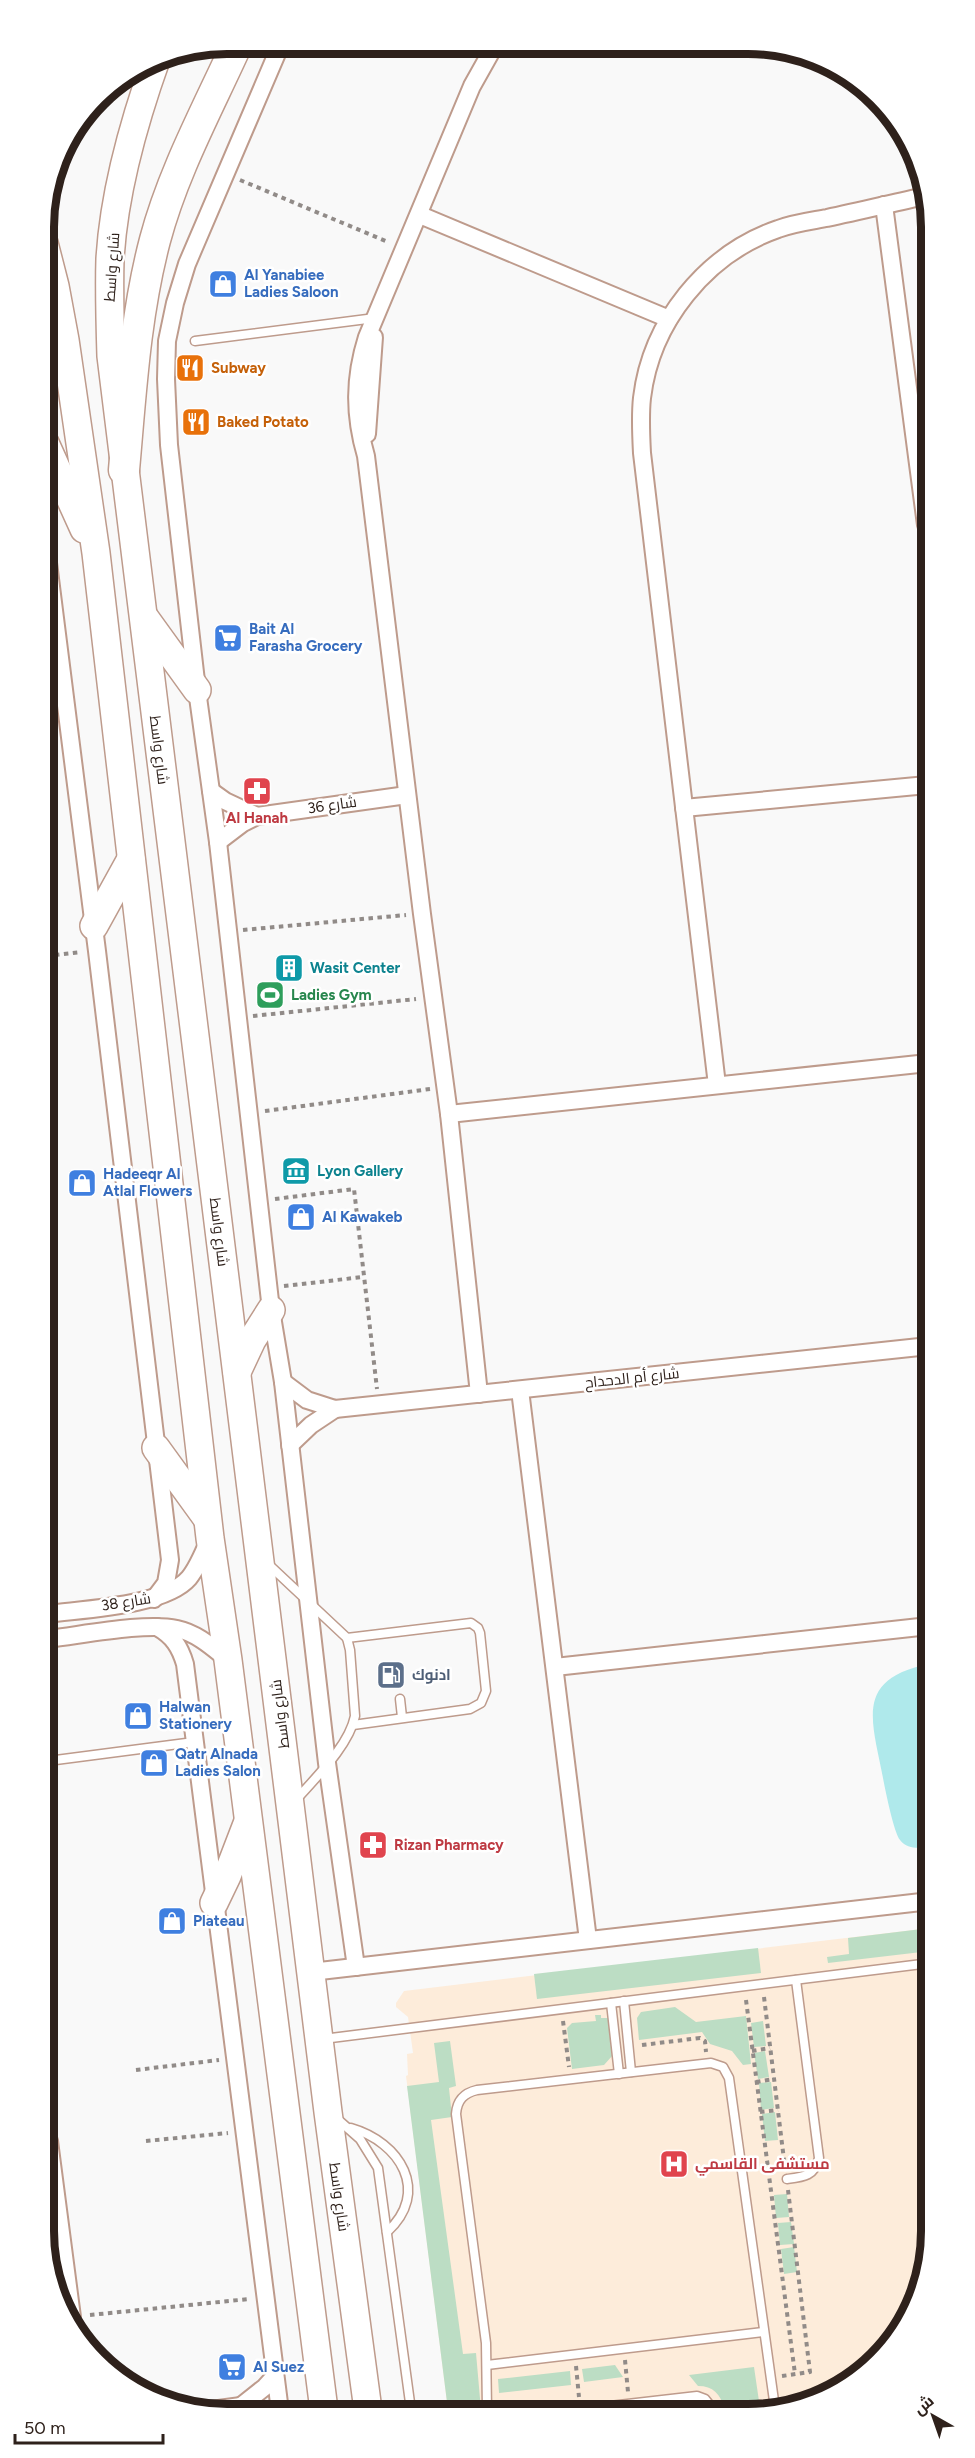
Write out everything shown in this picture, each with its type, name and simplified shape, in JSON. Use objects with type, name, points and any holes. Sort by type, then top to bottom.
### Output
[{"type":"highway","points":[[124,470],[133,354],[142,296],[155,239],[174,182],[232,54]]},
{"type":"main road","name":"شارع واسط","points":[[152,72],[139,107],[116,208],[111,257],[111,356],[319,2040],[338,2120],[367,2404]]},
{"type":"main road","points":[[54,282],[65,340],[96,553],[209,1529],[249,1820],[323,2404]]},
{"type":"main road","points":[[54,462],[96,553]]},
{"type":"main road","points":[[142,615],[197,690]]},
{"type":"main road","points":[[96,939],[132,859]]},
{"type":"main road","points":[[237,1372],[270,1299]]},
{"type":"main road","points":[[156,1448],[209,1529]]},
{"type":"main road","points":[[214,1903],[249,1820]]},
{"type":"street","points":[[277,54],[187,264],[175,303],[167,351],[166,379],[169,445],[197,690],[218,842],[258,1201],[283,1382],[327,1763],[356,1967]]},
{"type":"street","points":[[479,1394],[449,1114],[366,456],[375,318],[420,215],[483,54]]},
{"type":"street","points":[[472,86],[490,54]]},
{"type":"street","points":[[717,1085],[640,425],[647,370],[656,344],[669,319],[705,273],[728,255],[780,228],[918,197]]},
{"type":"street","points":[[884,205],[921,462]]},
{"type":"street","points":[[420,215],[669,319]]},
{"type":"street","points":[[54,642],[61,673],[96,939],[170,1568],[166,1583],[154,1599]]},
{"type":"street","points":[[54,668],[61,673]]},
{"type":"street","points":[[684,808],[921,786]]},
{"type":"street","points":[[211,791],[257,816]]},
{"type":"street","name":"شارع 36","points":[[218,842],[230,831],[257,816],[407,795]]},
{"type":"street","points":[[449,1114],[921,1064]]},
{"type":"street","name":"شارع أم الدحداح","points":[[283,1382],[307,1400],[335,1409],[921,1347]]},
{"type":"street","points":[[520,1390],[588,1940]]},
{"type":"street","name":"شارع أم الدحداح","points":[[290,1445],[311,1425],[335,1409]]},
{"type":"street","name":"شارع 38","points":[[54,1613],[154,1599],[173,1591],[188,1580],[198,1564],[209,1529]]},
{"type":"street","points":[[157,1627],[167,1632],[182,1652],[185,1664],[279,2404]]},
{"type":"street","name":"شارع 38","points":[[54,1638],[157,1627],[179,1629],[196,1636],[228,1660]]},
{"type":"street","points":[[555,1667],[921,1627]]},
{"type":"street","points":[[311,1972],[921,1902]]},
{"type":"street","points":[[54,2201],[70,2303]]},
{"type":"street","points":[[253,2404],[275,2376]]},
{"type":"lane","points":[[195,341],[375,318]]},
{"type":"lane","points":[[260,1557],[347,1638],[354,1695],[353,1725],[346,1740],[291,1806]]},
{"type":"lane","points":[[347,1638],[391,1638],[471,1623],[478,1628],[480,1633],[486,1691],[481,1703],[470,1709],[353,1725]]},
{"type":"lane","points":[[400,1700],[402,1717]]},
{"type":"lane","points":[[54,1760],[194,1742]]},
{"type":"lane","points":[[319,2040],[921,1964]]},
{"type":"lane","points":[[787,2179],[808,2176],[814,2171],[819,2158],[796,1980]]},
{"type":"lane","points":[[624,2001],[632,2072]]},
{"type":"lane","points":[[611,2002],[615,2059],[619,2074]]},
{"type":"lane","points":[[487,2404],[486,2343],[456,2114],[457,2105],[469,2092],[708,2064],[723,2067],[729,2078],[774,2402]]},
{"type":"lane","points":[[338,2120],[375,2138],[397,2157],[404,2170],[408,2183],[405,2211],[398,2223],[387,2232]]},
{"type":"lane","points":[[338,2120],[370,2153],[378,2168],[410,2404]]},
{"type":"lane","points":[[487,2365],[763,2332]]},
{"type":"lane","points":[[629,2404],[697,2396],[705,2399],[708,2404]]},
{"type":"path","points":[[225,174],[405,249]]},
{"type":"path","points":[[227,932],[422,914]]},
{"type":"path","points":[[54,953],[96,939]]},
{"type":"path","points":[[237,1018],[433,998]]},
{"type":"path","points":[[249,1113],[445,1087]]},
{"type":"path","points":[[258,1201],[354,1189],[379,1405]]},
{"type":"path","points":[[270,1299],[363,1276]]},
{"type":"path","points":[[763,1984],[810,2372],[770,2377]]},
{"type":"path","points":[[744,1986],[795,2374]]},
{"type":"path","points":[[562,2008],[570,2080]]},
{"type":"path","points":[[629,2046],[702,2038],[705,2041],[708,2064]]},
{"type":"path","points":[[752,2051],[771,2048]]},
{"type":"path","points":[[136,2070],[234,2058]]},
{"type":"path","points":[[756,2082],[774,2079]]},
{"type":"path","points":[[760,2112],[778,2110]]},
{"type":"path","points":[[146,2141],[243,2131]]},
{"type":"path","points":[[77,2317],[265,2297]]},
{"type":"path","points":[[624,2348],[629,2404]]},
{"type":"path","points":[[575,2353],[579,2398]]},
{"type":"shaded area","name":"مستشفى القاسمي","points":[[921,1929],[921,2242],[908,2297],[885,2336],[870,2353],[844,2375],[814,2391],[770,2403],[447,2404],[406,2076],[408,2075],[407,2054],[413,2053],[408,2017],[396,2007],[404,1991]]},
{"type":"green space","points":[[921,1929],[921,1952],[828,1963],[827,1957],[849,1954],[848,1938]]},
{"type":"green space","points":[[758,1948],[761,1973],[537,1999],[534,1974]]},
{"type":"green space","points":[[675,2007],[696,2022],[746,2016],[751,2064],[743,2065],[732,2051],[710,2044],[702,2032],[639,2040],[637,2018],[641,2012]]},
{"type":"green space","points":[[595,2015],[608,2018],[612,2056],[604,2065],[572,2069],[567,2028],[572,2023],[596,2021]]},
{"type":"green space","points":[[763,2021],[766,2046],[754,2047],[751,2023]]},
{"type":"green space","points":[[450,2041],[456,2086],[449,2088],[452,2117],[431,2120],[463,2354],[476,2353],[480,2404],[447,2404],[407,2086],[439,2082],[434,2043]]},
{"type":"green space","points":[[765,2051],[769,2077],[758,2079],[754,2053]]},
{"type":"green space","points":[[771,2082],[774,2108],[761,2110],[759,2083]]},
{"type":"green space","points":[[775,2112],[778,2140],[765,2141],[762,2114]]},
{"type":"green space","points":[[787,2194],[789,2217],[776,2218],[774,2195]]},
{"type":"green space","points":[[791,2222],[794,2244],[780,2245],[778,2223]]},
{"type":"green space","points":[[794,2247],[797,2272],[784,2274],[781,2249]]},
{"type":"green space","points":[[615,2365],[623,2377],[584,2382],[582,2369]]},
{"type":"green space","points":[[754,2367],[759,2403],[722,2404],[716,2392],[708,2387],[698,2386],[689,2375]]},
{"type":"green space","points":[[570,2371],[571,2385],[499,2393],[498,2379]]},
{"type":"water","points":[[921,1666],[921,1848],[914,1848],[903,1843],[898,1836],[886,1791],[873,1720],[874,1705],[879,1691],[889,1680],[905,1671]]},
{"type":"place","name":"Al Yanabiee Ladies Saloon","points":[[223,284]]},
{"type":"place","name":"Subway","points":[[190,368]]},
{"type":"place","name":"Baked Potato","points":[[196,422]]},
{"type":"place","name":"Bait Al Farasha Grocery","points":[[228,638]]},
{"type":"place","name":"Al Hanah","points":[[257,791]]},
{"type":"place","name":"Wasit Center","points":[[289,968]]},
{"type":"place","name":"Ladies Gym","points":[[270,995]]},
{"type":"place","name":"Lyon Gallery","points":[[296,1171]]},
{"type":"place","name":"Hadeeqr Al Atlal Flowers","points":[[82,1183]]},
{"type":"place","name":"Al Kawakeb","points":[[301,1217]]},
{"type":"place","name":"ادنوك","points":[[391,1675]]},
{"type":"place","name":"Halwan Stationery","points":[[138,1716]]},
{"type":"place","name":"Qatr Alnada Ladies Salon","points":[[154,1763]]},
{"type":"place","name":"Rizan Pharmacy","points":[[373,1845]]},
{"type":"place","name":"Plateau","points":[[172,1921]]},
{"type":"place","name":"مستشفى القاسمي","points":[[674,2164]]},
{"type":"place","name":"Al Suez","points":[[232,2367]]}]
